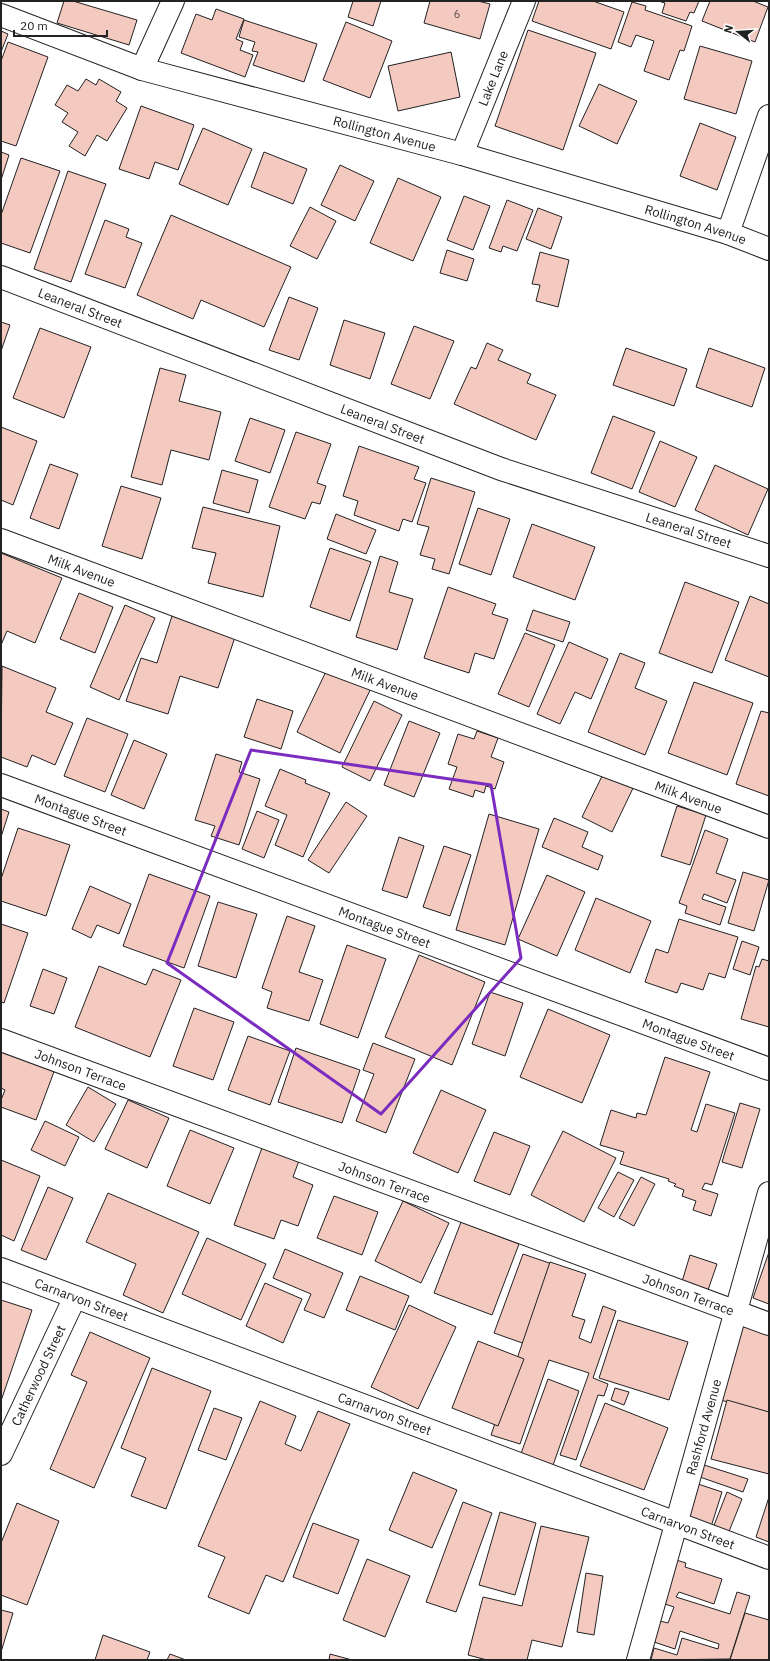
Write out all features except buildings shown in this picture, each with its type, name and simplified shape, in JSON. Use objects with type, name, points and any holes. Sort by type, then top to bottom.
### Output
[{"type":"street","points":[[142,69],[173,1]]},
{"type":"street","name":"Lake Lane","points":[[462,154],[524,1]]},
{"type":"street","name":"Rollington Avenue","points":[[1,15],[142,69],[462,154],[728,233],[769,250]]},
{"type":"street","points":[[728,233],[769,116]]},
{"type":"street","name":"Leaneral Street","points":[[1,277],[501,469],[769,556]]},
{"type":"street","name":"Milk Avenue","points":[[1,540],[769,827]]},
{"type":"street","name":"Montague Street","points":[[1,785],[769,1069]]},
{"type":"street","name":"Johnson Terrace","points":[[1,1040],[769,1324]]},
{"type":"street","name":"Rashford Avenue","points":[[638,1660],[769,1193]]},
{"type":"street","name":"Carnarvon Street","points":[[1,1269],[769,1558]]},
{"type":"street","name":"Catherwood Street","points":[[1,1454],[75,1297]]},
{"type":"highlighted area","points":[[251,750],[491,785],[521,958],[381,1114],[167,963]]}]
